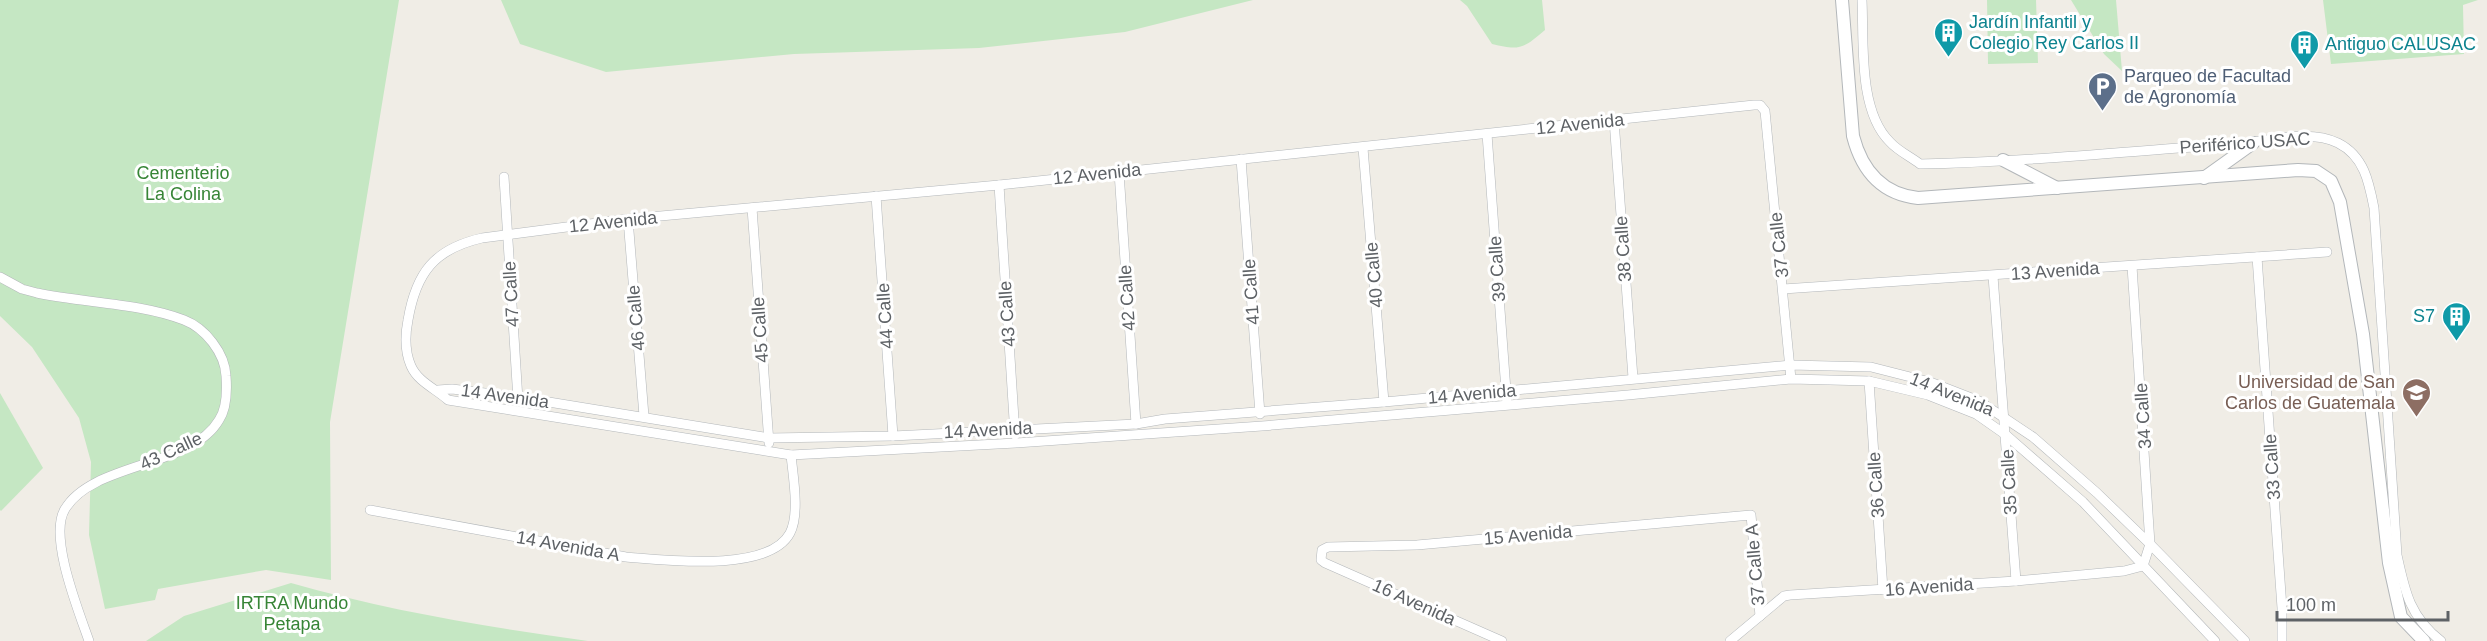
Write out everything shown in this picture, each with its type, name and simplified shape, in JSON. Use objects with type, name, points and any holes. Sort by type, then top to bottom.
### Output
[{"type":"street","name":"Periférico USAC","points":[[1842,0],[1853,136],[1862,163],[1880,184],[1906,197],[2203,179],[2298,170],[2316,171],[2331,181],[2340,202],[2362,334],[2389,563],[2401,617],[2424,641]]},
{"type":"street","name":"Periférico USAC","points":[[1862,0],[1868,97],[1875,122],[1890,142],[1920,164],[2253,143],[2311,136],[2339,143],[2353,154],[2363,167],[2370,186],[2374,208],[2397,555],[2412,611],[2421,623],[2441,641]]},
{"type":"street","name":"12 Avenida","points":[[438,390],[425,383],[411,366],[406,330],[410,305],[420,277],[432,262],[447,250],[464,242],[508,234],[628,219],[999,185],[1754,105],[1760,105],[1766,111]]},
{"type":"street","name":"37 Calle","points":[[1766,111],[1791,379]]},
{"type":"street","name":"38 Calle","points":[[1614,120],[1633,378]]},
{"type":"street","name":"39 Calle","points":[[1487,134],[1507,404]]},
{"type":"street","points":[[2203,179],[2253,143]]},
{"type":"street","name":"40 Calle","points":[[1363,148],[1384,402]]},
{"type":"street","name":"41 Calle","points":[[1241,159],[1262,426]]},
{"type":"street","points":[[2003,160],[2057,188]]},
{"type":"street","name":"42 Calle","points":[[1119,172],[1136,424]]},
{"type":"street","name":"47 Calle","points":[[504,177],[519,412]]},
{"type":"street","name":"43 Calle","points":[[999,185],[1016,443]]},
{"type":"street","name":"44 Calle","points":[[876,196],[893,436]]},
{"type":"street","name":"45 Calle","points":[[752,208],[769,452]]},
{"type":"street","name":"46 Calle","points":[[628,219],[644,416]]},
{"type":"street","name":"13 Avenida","points":[[1784,290],[2326,252]]},
{"type":"street","name":"33 Calle","points":[[2257,257],[2282,608],[2282,641]]},
{"type":"street","name":"34 Calle","points":[[2132,266],[2151,544],[2143,566]]},
{"type":"street","name":"35 Calle","points":[[1993,276],[2016,581]]},
{"type":"street","name":"43 Calle","points":[[0,277],[22,289],[37,293],[145,310],[186,320],[198,328],[219,351],[226,371],[227,389],[220,419],[209,433],[168,455],[102,480],[83,490],[64,510],[61,523],[62,558],[89,641]]},
{"type":"street","name":"14 Avenida","points":[[438,390],[452,389],[518,397],[769,438],[893,436],[1015,428],[1136,424],[1165,418],[1384,402],[1791,365],[1870,367],[1929,382],[1979,402],[2004,416],[2057,458],[2151,544],[2245,641]]},
{"type":"street","name":"14 Avenida","points":[[438,390],[448,400],[791,455],[1016,443],[1262,426],[1791,379],[1869,381],[1928,395],[1976,414],[2006,435],[2083,502],[2215,641]]},
{"type":"street","name":"36 Calle","points":[[1869,381],[1883,590]]},
{"type":"street","name":"14 Avenida A","points":[[370,510],[626,557],[743,559],[767,552],[784,541],[793,525],[795,495],[791,455]]},
{"type":"street","name":"15 Avenida","points":[[1325,563],[1321,560],[1320,555],[1322,550],[1328,547],[1417,545],[1751,515]]},
{"type":"street","name":"37 Calle A","points":[[1751,515],[1760,616]]},
{"type":"street","name":"16 Avenida","points":[[1325,563],[1502,641]]},
{"type":"street","name":"16 Avenida","points":[[1730,641],[1784,596],[2016,581],[2124,571],[2143,566]]},
{"type":"green space","name":"Cementerio La Colina","points":[[0,0],[399,0],[330,422],[331,580],[266,570],[158,589],[155,600],[105,609],[89,535],[91,462],[79,418],[32,347],[0,316]]},
{"type":"green space","points":[[501,0],[1253,0],[1125,32],[979,48],[794,54],[606,72],[520,44]]},
{"type":"green space","points":[[1460,0],[1542,0],[1545,30],[1532,41],[1521,46],[1509,47],[1492,44],[1467,6]]},
{"type":"green space","points":[[1987,0],[2036,0],[2038,63],[1988,64]]},
{"type":"green space","points":[[2071,0],[2116,0],[2122,71],[2104,54]]},
{"type":"green space","points":[[2323,0],[2478,0],[2463,5],[2464,54],[2331,64]]},
{"type":"green space","points":[[0,393],[43,468],[1,511],[0,510]]},
{"type":"green space","name":"IRTRA Mundo Petapa","points":[[291,583],[365,602],[439,617],[588,641],[146,641],[184,616]]},
{"type":"place","name":"Jardín Infantil y Colegio Rey Carlos II","points":[[1948,58]]},
{"type":"place","name":"Antiguo CALUSAC","points":[[2304,70]]},
{"type":"place","name":"Parqueo de Facultad de Agronomía","points":[[2103,112]]},
{"type":"place","name":"S7","points":[[2456,342]]},
{"type":"place","name":"Universidad de San Carlos de Guatemala","points":[[2416,418]]}]
